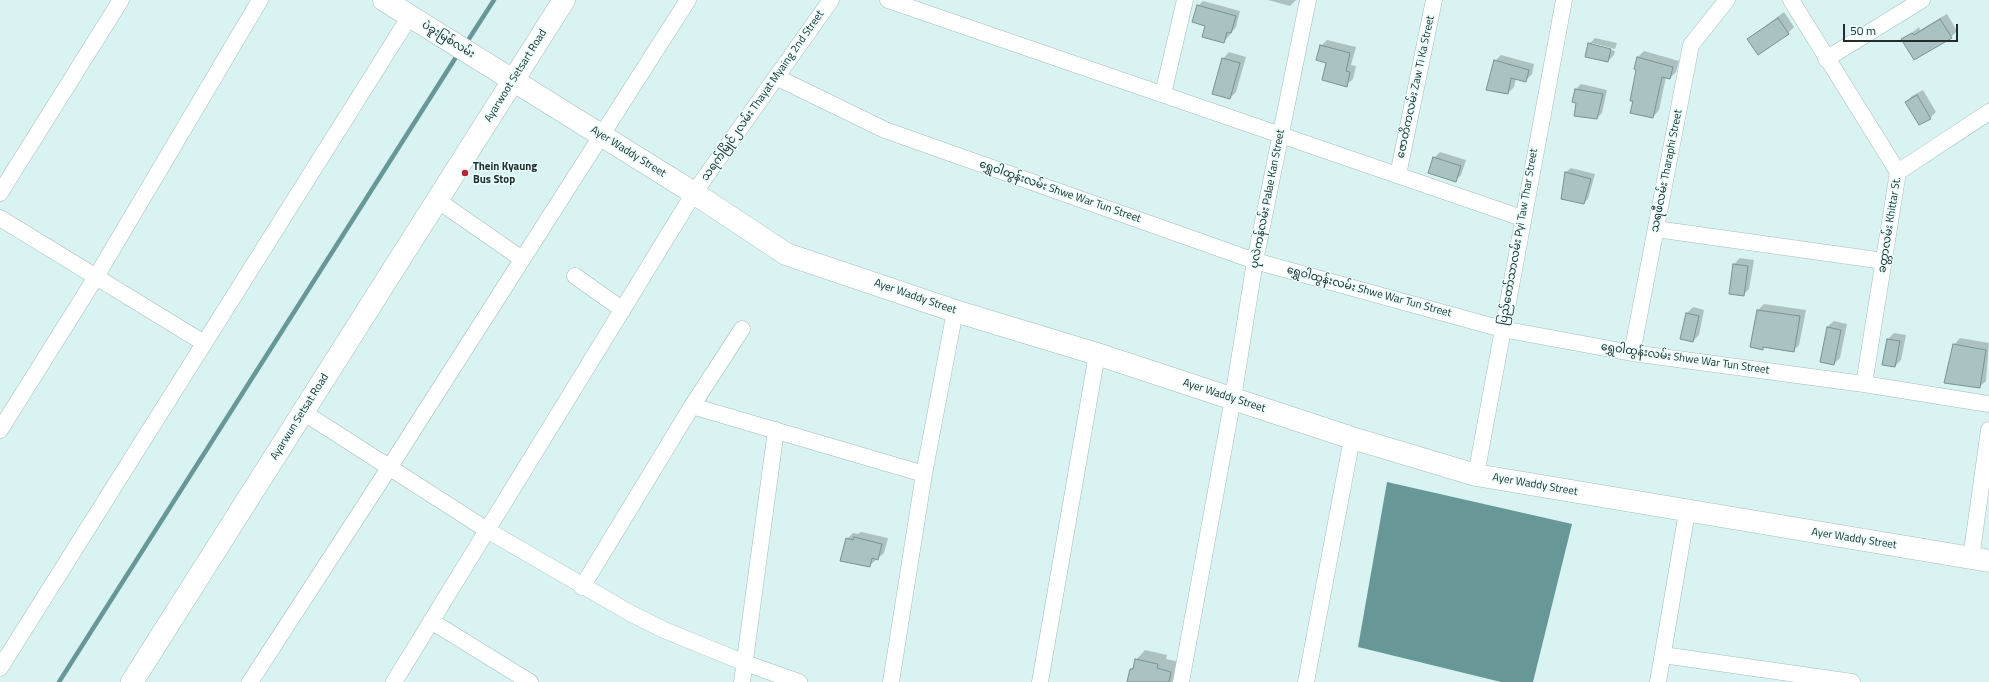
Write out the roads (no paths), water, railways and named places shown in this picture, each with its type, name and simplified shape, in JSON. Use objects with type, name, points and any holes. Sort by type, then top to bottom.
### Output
[{"type":"street","points":[[0,194],[121,0]]},
{"type":"street","points":[[0,430],[96,277],[260,0]]},
{"type":"street","name":"ပဲခူးမြစ်လမ်း","points":[[384,0],[512,81]]},
{"type":"street","name":"Ayarwoot Setsart Road","points":[[467,153],[564,0]]},
{"type":"street","points":[[250,682],[389,468],[688,0]]},
{"type":"street","name":"သရက်မြိုင်၂လမ်း Thayat Myaing 2nd Street","points":[[394,682],[430,620],[694,193],[831,0]]},
{"type":"street","points":[[888,0],[1522,218]]},
{"type":"street","points":[[1163,94],[1185,0]]},
{"type":"street","name":"ပုလဲကန်လမ်း Palae Kan Street","points":[[1181,682],[1233,398],[1255,261],[1308,0]]},
{"type":"street","name":"ဇောတိကလမ်း Zaw Ti Ka Street","points":[[1398,175],[1434,0]]},
{"type":"street","name":"ပြည်တော်သာလမ်း Pyi Taw Thar Street","points":[[1476,475],[1522,218],[1564,0]]},
{"type":"street","name":"သရဖီလမ်း Tharaphi Street","points":[[1632,353],[1691,45],[1727,0]]},
{"type":"street","name":"ခတ္တာလမ်း Khittar St.","points":[[1791,0],[1826,59],[1898,172],[1864,384]]},
{"type":"street","points":[[1826,59],[1922,0]]},
{"type":"street","points":[[0,668],[410,16]]},
{"type":"street","name":"ရွှေဝါထွန်းလမ်း Shwe War Tun Street","points":[[776,77],[885,130],[1255,261],[1502,329],[1632,353],[1864,384],[1989,404]]},
{"type":"street","name":"Ayer Waddy Street","points":[[512,81],[694,193],[786,254],[955,311],[1097,354],[1352,438],[1476,475],[1687,512],[1980,560]]},
{"type":"street","points":[[1898,172],[1989,112]]},
{"type":"street","name":"Ayarwun Setsat Road","points":[[132,682],[467,153]]},
{"type":"street","points":[[437,200],[522,259]]},
{"type":"street","points":[[0,218],[204,343]]},
{"type":"street","points":[[1656,229],[1884,261]]},
{"type":"street","points":[[575,276],[623,310]]},
{"type":"street","points":[[891,682],[924,474],[955,311]]},
{"type":"street","points":[[582,587],[692,406],[742,329]]},
{"type":"street","points":[[1040,682],[1097,354]]},
{"type":"street","points":[[692,406],[924,474]]},
{"type":"street","points":[[303,412],[487,530],[582,587],[664,630],[745,663],[799,682]]},
{"type":"street","points":[[742,682],[776,430]]},
{"type":"street","points":[[1980,560],[1989,430]]},
{"type":"street","points":[[1306,682],[1352,438]]},
{"type":"street","points":[[1658,682],[1687,512]]},
{"type":"street","points":[[430,620],[530,682]]},
{"type":"street","points":[[1663,655],[1802,678],[1852,682]]},
{"type":"water","points":[[1387,482],[1572,524],[1533,682],[1501,682],[1358,647]]},
{"type":"waterway","points":[[465,45],[494,0]]},
{"type":"waterway","points":[[59,682],[458,54]]},
{"type":"place","name":"Thein Kyaung Bus Stop","points":[[465,173]]}]
